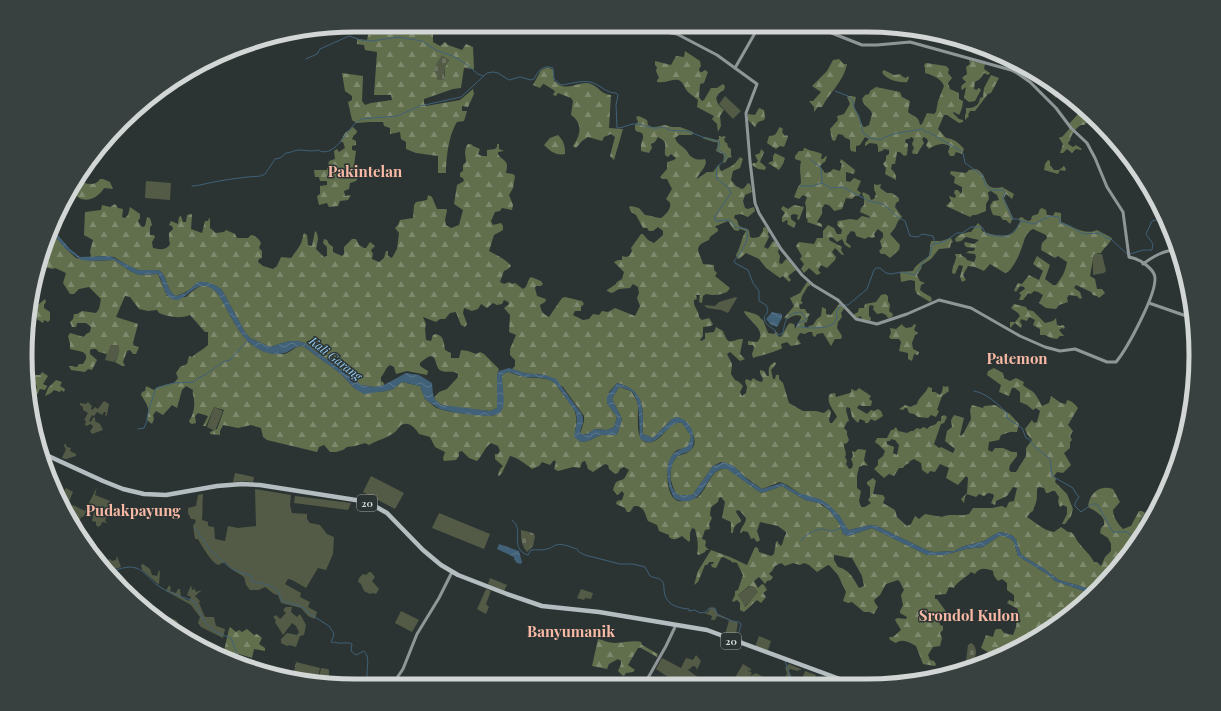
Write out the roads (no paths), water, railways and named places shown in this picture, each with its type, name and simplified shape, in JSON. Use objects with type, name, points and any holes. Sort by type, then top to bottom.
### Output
[{"type":"highway","name":"20","points":[[48,457],[100,482],[145,496],[167,498],[236,485],[328,497],[361,504],[381,512],[435,564],[451,573],[532,606],[675,627],[707,630],[837,679]]},
{"type":"main road","points":[[665,32],[677,34],[717,55],[757,84],[748,105],[746,115],[749,152],[756,203],[759,213],[781,249],[802,275],[813,285],[838,300],[855,319],[877,324],[907,314],[939,300],[971,308],[1020,336],[1046,348],[1057,350],[1077,350],[1107,362],[1116,362],[1149,303],[1154,288],[1155,276],[1152,271],[1140,260],[1131,258],[1128,254],[1126,225],[1123,212],[1109,191],[1087,143],[1068,125],[1045,96],[1024,77],[1011,70],[910,42],[862,45],[829,32]]},
{"type":"main road","points":[[735,68],[756,32]]},
{"type":"main road","points":[[1143,264],[1162,252],[1171,250]]},
{"type":"main road","points":[[1149,303],[1186,316]]},
{"type":"main road","points":[[396,679],[403,669],[417,634],[439,598],[451,573]]},
{"type":"main road","points":[[647,679],[675,627]]},
{"type":"water","points":[[56,234],[70,249],[80,257],[110,256],[138,270],[159,270],[164,276],[170,291],[176,296],[185,293],[198,282],[205,282],[217,286],[222,290],[245,332],[250,338],[270,347],[291,341],[305,343],[361,385],[375,387],[384,385],[406,373],[419,375],[432,383],[436,401],[442,405],[490,411],[497,408],[497,375],[499,371],[509,368],[525,373],[545,375],[556,379],[581,413],[583,421],[580,433],[585,435],[595,429],[607,430],[614,427],[617,417],[607,403],[607,396],[617,383],[624,385],[638,395],[642,405],[643,434],[653,438],[672,419],[677,417],[686,421],[692,429],[694,439],[692,449],[675,459],[672,466],[672,487],[678,495],[693,494],[713,466],[724,462],[734,466],[748,480],[762,489],[782,483],[799,493],[820,499],[829,505],[839,515],[849,530],[870,525],[877,526],[929,551],[954,551],[964,546],[984,541],[999,532],[1006,533],[1013,536],[1021,554],[1026,558],[1059,580],[1089,589],[1086,592],[1055,581],[1047,574],[1018,556],[1014,542],[1004,536],[999,536],[983,547],[966,549],[945,555],[927,555],[872,528],[848,536],[843,534],[839,523],[829,510],[822,504],[805,500],[782,486],[762,493],[727,469],[720,469],[714,473],[700,494],[694,499],[686,501],[675,499],[668,481],[667,474],[669,461],[672,455],[677,451],[688,446],[691,436],[682,423],[677,423],[651,442],[646,442],[640,438],[638,406],[634,395],[627,389],[619,387],[612,399],[622,419],[616,435],[601,435],[588,441],[581,442],[574,437],[577,421],[576,413],[556,384],[553,381],[545,379],[525,377],[509,372],[505,373],[502,376],[504,398],[502,410],[496,415],[490,416],[451,412],[440,409],[425,399],[420,386],[402,382],[393,389],[364,394],[355,389],[341,374],[303,346],[296,347],[281,354],[266,352],[256,348],[241,333],[218,294],[210,288],[203,286],[197,288],[180,299],[175,300],[167,295],[158,274],[139,275],[130,271],[114,260],[81,260],[66,249],[55,237]]},
{"type":"water","points":[[772,312],[782,314],[782,318],[777,327],[771,325],[766,319]]},
{"type":"water","points":[[499,544],[519,551],[522,562],[521,564],[517,563],[514,557],[497,549]]},
{"type":"waterway","points":[[306,59],[317,54],[320,49],[349,36],[361,40],[372,41],[398,37],[422,41],[436,50],[453,56],[483,76]]},
{"type":"waterway","points":[[192,186],[231,179],[261,176],[265,174],[275,159],[296,150],[318,150],[324,152],[330,150],[336,146],[351,128],[361,119],[397,116],[420,106],[461,97],[487,73],[498,73],[509,80],[520,77],[531,80],[534,79],[541,69],[549,67],[553,68],[554,79],[561,85],[580,82],[594,83],[609,92],[616,93],[618,95],[616,105],[617,128],[633,124],[651,128],[664,127],[671,130],[686,131],[719,141],[720,145],[717,149],[726,155],[726,157],[717,167],[717,179],[729,188],[731,193],[715,216],[715,220],[728,220],[732,222],[735,227],[747,229],[748,233],[746,242],[734,261],[748,270],[753,283],[759,291],[759,301],[768,308],[764,317],[765,322],[775,330],[776,334],[778,335],[783,333],[787,318],[789,316],[801,312],[806,320],[798,323],[797,326],[809,328],[830,326],[837,318],[836,312],[841,306]]},
{"type":"waterway","points":[[835,91],[848,96],[853,101],[854,108],[859,116],[863,133],[870,138],[880,140],[895,134],[922,129],[961,151],[963,153],[965,163],[982,175],[986,186],[991,190],[1003,190],[1005,192],[1003,198],[1012,219],[1022,221]]},
{"type":"waterway","points":[[810,159],[821,168],[822,182]]},
{"type":"waterway","points":[[799,186],[812,186],[822,183],[831,188],[843,187],[869,201],[883,204],[899,218],[905,221],[910,236],[918,237],[922,234],[933,236],[935,243]]},
{"type":"waterway","points":[[844,305],[848,305],[867,289],[876,268],[880,268],[886,273],[891,274],[902,272],[915,275],[930,255],[932,245],[945,241],[957,233],[962,233],[971,227],[982,227],[986,234],[1007,236],[1014,231],[1022,221],[1034,224],[1050,216],[1059,217],[1060,223],[1070,226],[1083,234],[1101,233],[1106,238],[1111,239],[1127,254]]},
{"type":"waterway","points":[[1130,254],[1143,250],[1152,250],[1153,244],[1146,234],[1152,221],[1159,219]]},
{"type":"waterway","points":[[138,429],[144,428],[156,388],[174,383],[194,382],[223,362],[230,360],[248,340]]},
{"type":"waterway","points":[[974,391],[987,396],[1000,406],[1007,413],[1007,418],[1022,428],[1026,438],[1029,439],[1034,446],[1050,459],[1052,476],[1073,488],[1079,497],[1075,503],[1075,506],[1081,512],[1092,504],[1097,504],[1113,532],[1127,532],[1131,535],[1132,538]]},
{"type":"waterway","points":[[512,520],[516,524],[518,545],[523,553],[528,555],[531,550],[545,550],[561,544],[577,549],[585,555],[620,564],[633,564],[645,567],[650,576],[660,579],[663,582],[666,599],[669,602],[680,608],[689,609],[689,611],[695,610],[700,613],[706,612],[709,608],[715,608],[717,614],[741,624],[739,635],[743,641]]},
{"type":"waterway","points":[[195,528],[210,550],[228,566],[234,570],[251,576],[252,581],[271,586],[280,595],[282,601],[300,606],[329,626],[334,635],[331,642],[352,644],[351,651],[356,655],[364,651],[368,659],[367,679]]},
{"type":"waterway","points":[[801,541],[808,534],[817,530],[823,529],[833,531],[842,528]]},
{"type":"waterway","points":[[114,571],[126,567],[136,568],[164,589],[194,601],[209,626],[216,632],[231,638],[237,656]]},
{"type":"waterway","points":[[785,661],[791,679]]},
{"type":"district","name":"Pakintelan","points":[[365,171]]},
{"type":"district","name":"Patemon","points":[[1017,358]]},
{"type":"district","name":"Pudakpayung","points":[[133,510]]},
{"type":"district","name":"Srondol Kulon","points":[[969,615]]},
{"type":"district","name":"Banyumanik","points":[[571,631]]},
{"type":"water label","name":"Kali Garang","points":[[336,358]]}]
